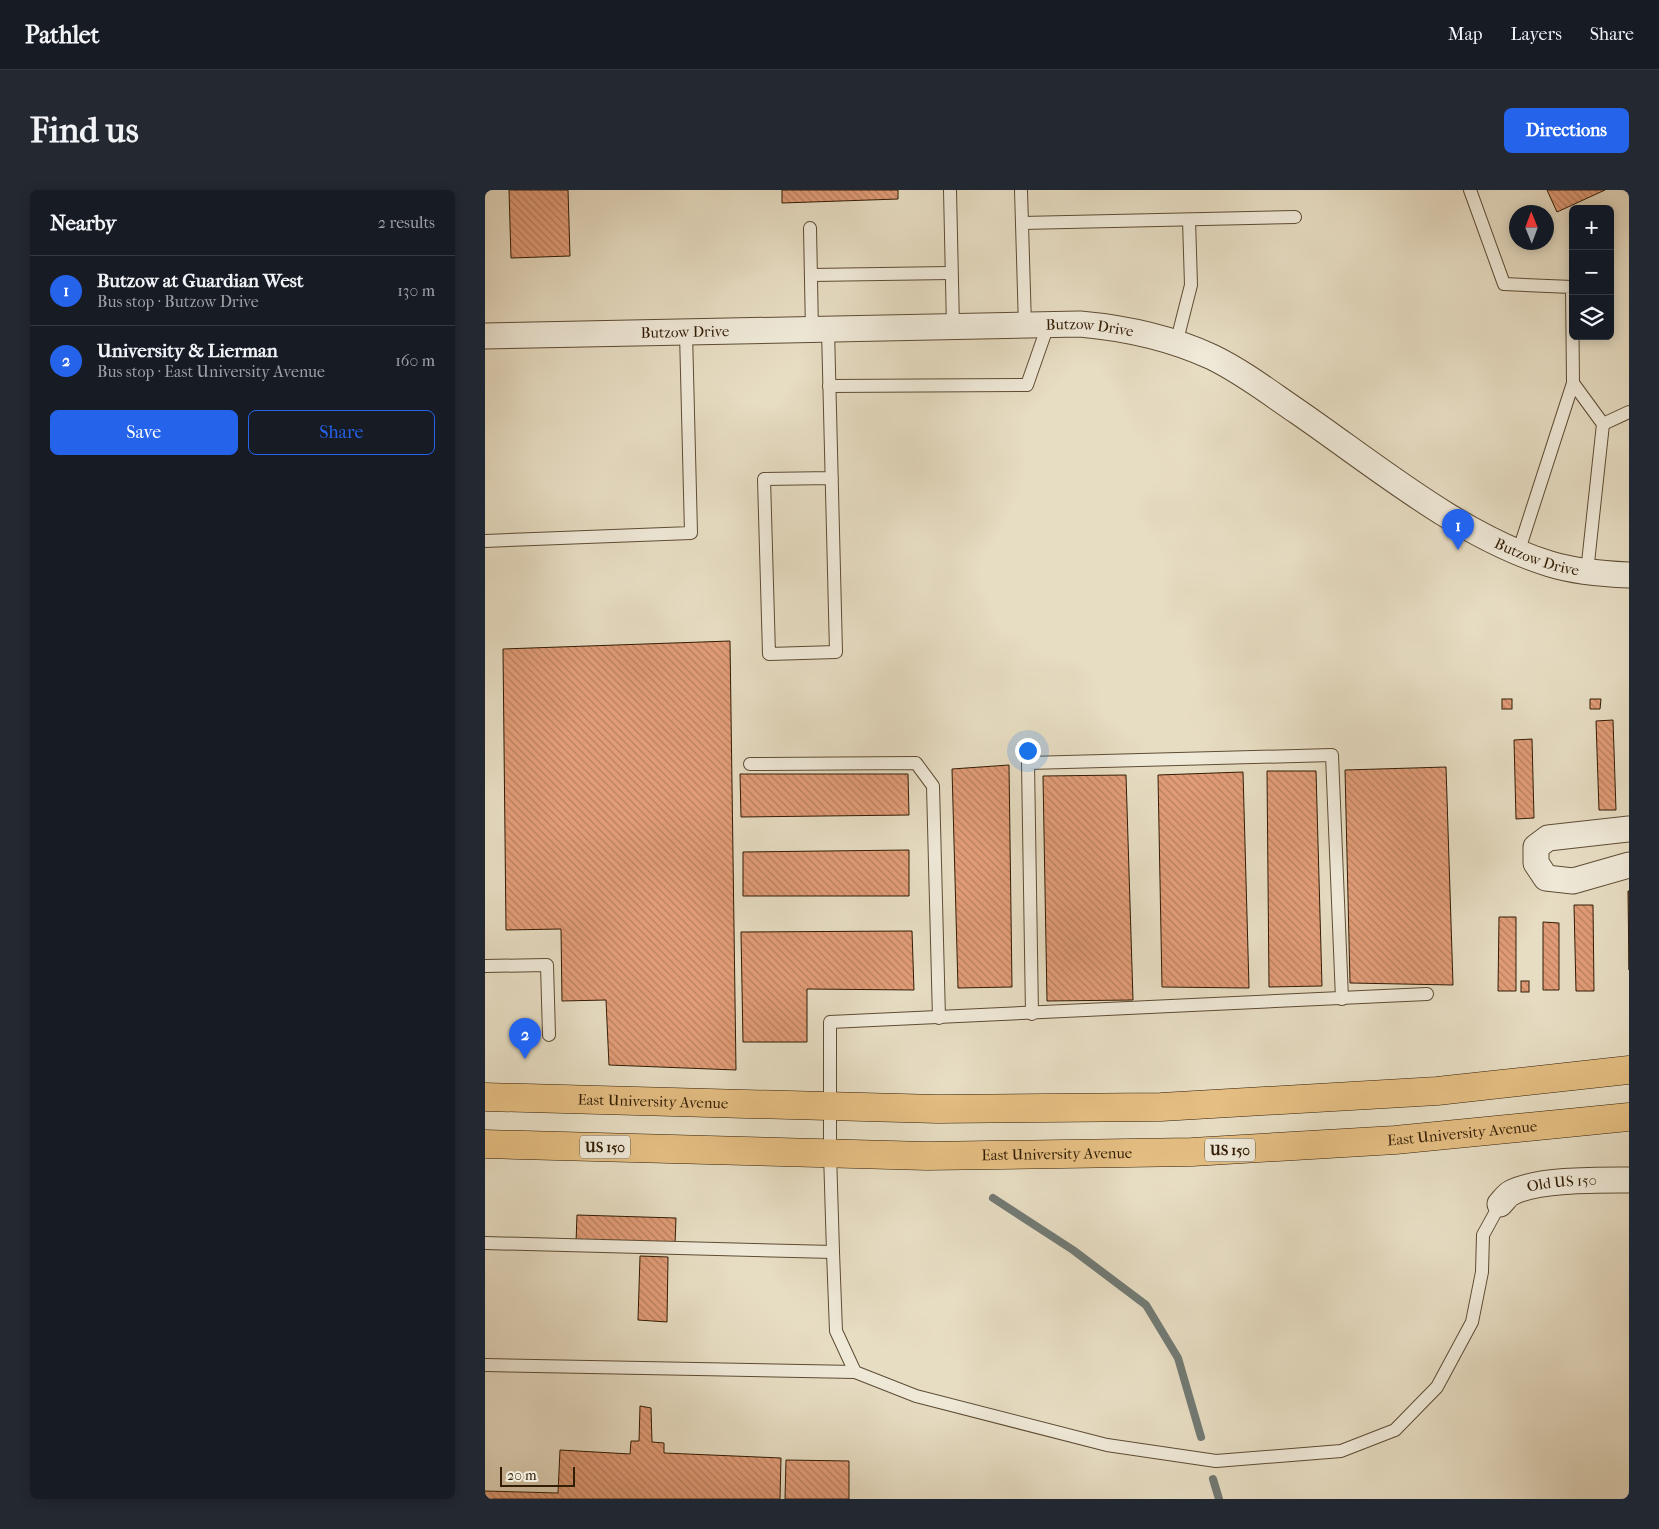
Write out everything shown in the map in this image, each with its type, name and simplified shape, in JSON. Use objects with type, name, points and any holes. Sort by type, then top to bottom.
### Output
[{"type":"main road","name":"East University Avenue","points":[[485,1097],[1000,1110],[1161,1107],[1437,1091],[1629,1070]]},
{"type":"main road","name":"East University Avenue","points":[[485,1144],[927,1156],[1193,1152],[1395,1140],[1629,1117]]},
{"type":"street","name":"Butzow Drive","points":[[485,336],[1036,325],[1112,327],[1176,344],[1211,357],[1245,376],[1429,503],[1473,530],[1518,553],[1551,565],[1587,572],[1629,576]]},
{"type":"street","points":[[1629,829],[1548,838],[1536,846],[1536,863],[1546,878],[1573,881],[1629,865]]},
{"type":"street","name":"Old US 150","points":[[1500,1204],[1511,1193],[1541,1185],[1579,1180],[1629,1180]]},
{"type":"lane","points":[[950,190],[953,327]]},
{"type":"lane","points":[[829,386],[1027,385],[1036,325],[1022,224],[1021,190]]},
{"type":"lane","points":[[1470,190],[1504,284],[1572,287],[1573,383],[1518,553]]},
{"type":"lane","points":[[1022,224],[1295,217]]},
{"type":"lane","points":[[1176,344],[1191,285],[1189,220]]},
{"type":"lane","points":[[810,228],[811,274],[829,386],[832,478],[837,652],[769,654],[764,479],[832,478]]},
{"type":"lane","points":[[811,274],[951,272]]},
{"type":"lane","points":[[485,541],[691,533],[686,333]]},
{"type":"lane","points":[[1573,383],[1603,424],[1587,572]]},
{"type":"lane","points":[[1603,424],[1629,412]]},
{"type":"lane","points":[[1032,1014],[1028,763],[1332,755],[1342,999]]},
{"type":"lane","points":[[750,764],[916,762],[933,786],[939,1018]]},
{"type":"lane","points":[[485,966],[547,965],[549,1035]]},
{"type":"lane","points":[[855,1372],[836,1331],[830,1153],[831,1022],[1427,994]]},
{"type":"lane","points":[[485,1365],[855,1372],[917,1396],[1107,1445],[1216,1461],[1341,1451],[1395,1430],[1437,1387],[1472,1322],[1482,1272],[1483,1235],[1500,1204]]},
{"type":"lane","points":[[485,1243],[833,1252]]},
{"type":"building","points":[[509,190],[568,190],[570,256],[511,258]]},
{"type":"building","points":[[782,190],[898,190],[898,199],[782,203]]},
{"type":"building","points":[[1547,190],[1605,190],[1557,212]]},
{"type":"building","points":[[730,641],[736,1070],[609,1065],[606,1000],[562,1001],[561,929],[506,930],[503,649]]},
{"type":"building","points":[[1502,699],[1512,699],[1512,709],[1502,709]]},
{"type":"building","points":[[1590,699],[1601,699],[1600,709],[1590,709]]},
{"type":"building","points":[[1613,720],[1616,810],[1599,810],[1596,721]]},
{"type":"building","points":[[1532,739],[1534,818],[1516,819],[1514,740]]},
{"type":"building","points":[[1009,765],[1012,987],[958,988],[952,769]]},
{"type":"building","points":[[1446,767],[1453,985],[1350,983],[1345,770]]},
{"type":"building","points":[[1267,771],[1316,771],[1322,986],[1269,987]]},
{"type":"building","points":[[1243,772],[1249,988],[1162,987],[1158,775]]},
{"type":"building","points":[[740,774],[908,774],[909,815],[741,817]]},
{"type":"building","points":[[1126,775],[1133,1000],[1047,1001],[1043,776]]},
{"type":"building","points":[[909,850],[909,896],[743,896],[743,852]]},
{"type":"building","points":[[1628,891],[1629,891],[1629,970]]},
{"type":"building","points":[[1574,905],[1593,905],[1594,991],[1576,991]]},
{"type":"building","points":[[1499,917],[1516,917],[1516,991],[1498,991]]},
{"type":"building","points":[[1543,922],[1559,923],[1559,990],[1543,990]]},
{"type":"building","points":[[912,931],[914,990],[807,989],[807,1042],[743,1042],[741,932]]},
{"type":"building","points":[[1521,981],[1529,981],[1529,992],[1521,992]]},
{"type":"building","points":[[577,1215],[676,1218],[675,1244],[576,1243]]},
{"type":"building","points":[[640,1256],[668,1257],[667,1322],[638,1320]]},
{"type":"building","points":[[640,1406],[651,1408],[652,1442],[664,1443],[664,1453],[781,1458],[780,1499],[485,1499],[485,1491],[558,1493],[560,1450],[630,1454],[631,1441],[639,1441]]},
{"type":"building","points":[[786,1460],[849,1461],[849,1499],[785,1499]]},
{"type":"waterway","points":[[993,1198],[1073,1250],[1146,1305],[1178,1358],[1201,1437]]},
{"type":"waterway","points":[[1213,1479],[1219,1499]]},
{"type":"place","name":"Butzow at Guardian West","points":[[1458,550]]},
{"type":"place","name":"University & Lierman","points":[[525,1059]]}]
